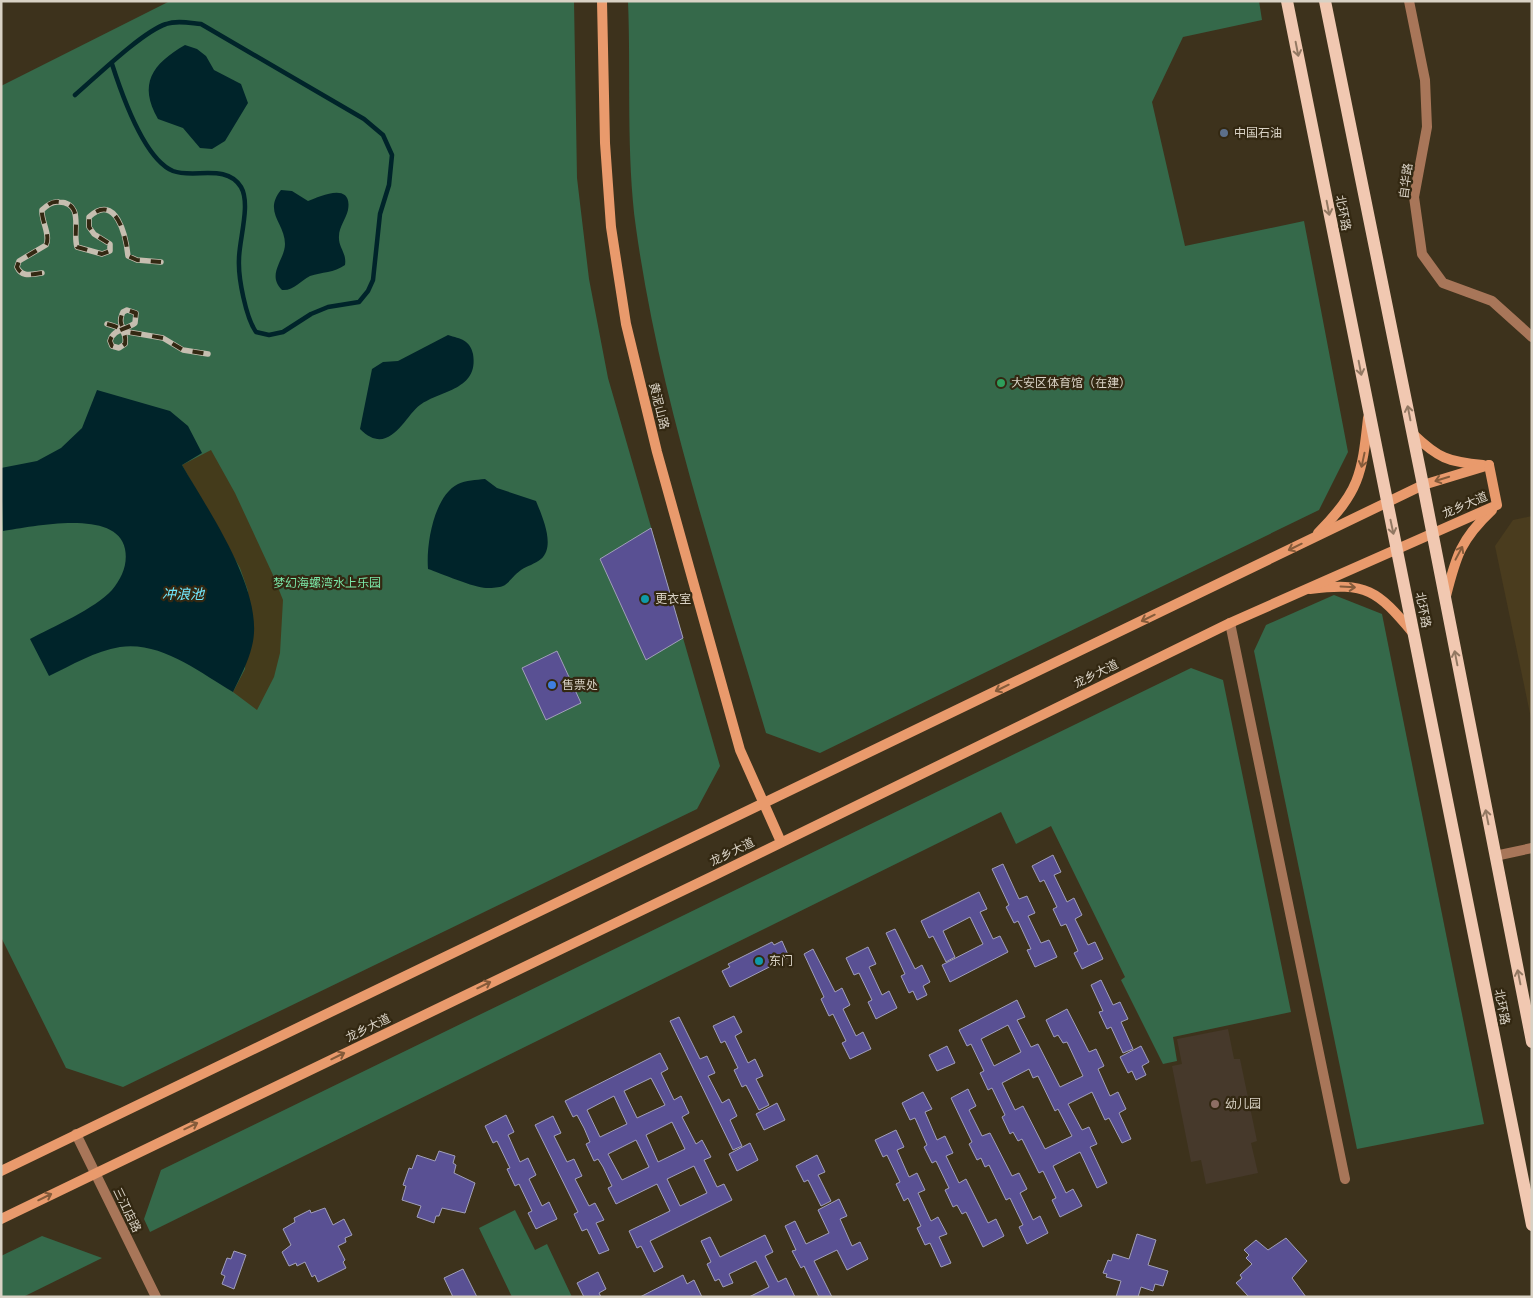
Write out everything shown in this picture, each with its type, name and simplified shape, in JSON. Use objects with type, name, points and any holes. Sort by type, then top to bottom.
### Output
[{"type":"main road","name":"黄泥山路","points":[[602,1],[604,113],[611,227],[626,324],[657,452],[740,750],[781,842]]},
{"type":"main road","name":"北环路","points":[[1287,1],[1532,1225]]},
{"type":"main road","name":"北环路","points":[[1325,1],[1413,434],[1532,1042]]},
{"type":"main road","points":[[1313,539],[1340,511],[1354,489],[1364,462],[1369,412]]},
{"type":"main road","points":[[1413,434],[1433,452],[1456,462],[1489,465]]},
{"type":"main road","points":[[1,1171],[1387,502],[1423,485],[1489,465]]},
{"type":"main road","name":"龙乡大道","points":[[1,1219],[1230,623],[1432,532],[1497,505],[1489,465]]},
{"type":"main road","points":[[1445,600],[1455,561],[1472,529],[1497,505]]},
{"type":"main road","points":[[1300,591],[1332,587],[1363,588],[1390,606],[1413,633]]},
{"type":"street","name":"自华路","points":[[1409,1],[1425,80],[1427,127],[1414,197],[1422,254],[1443,283],[1492,301],[1532,337]]},
{"type":"street","points":[[1230,623],[1346,1179]]},
{"type":"street","points":[[1495,856],[1532,848]]},
{"type":"street","name":"三江店路","points":[[76,1134],[156,1297]]},
{"type":"shaded area","points":[[1532,516],[1532,723],[1495,546],[1513,520]]},
{"type":"shaded area","name":"幼儿园","points":[[1228,1029],[1234,1059],[1240,1059],[1257,1141],[1251,1143],[1258,1173],[1206,1184],[1201,1160],[1191,1162],[1172,1066],[1182,1064],[1177,1039]]},
{"type":"green space","name":"梦幻海螺湾水上乐园","points":[[170,1],[574,1],[577,178],[589,279],[608,378],[720,766],[697,809],[123,1087],[66,1068],[1,937],[1,86]]},
{"type":"green space","name":"大安区体育馆（在建）","points":[[628,1],[1259,1],[1262,20],[1183,37],[1152,102],[1185,246],[1304,221],[1348,452],[1319,510],[820,753],[766,733],[692,483],[675,420],[646,292],[636,228],[631,171]]},
{"type":"green space","points":[[1334,595],[1382,614],[1484,1124],[1357,1149],[1254,651],[1266,625]]},
{"type":"green space","points":[[1191,668],[1223,680],[1291,1012],[1173,1037],[1177,1061],[1163,1064],[1121,980],[1125,977],[1051,826],[1016,844],[1001,812],[150,1232],[144,1219],[161,1170]]},
{"type":"green space","points":[[515,1210],[535,1250],[547,1244],[572,1297],[512,1297],[479,1228]]},
{"type":"green space","points":[[42,1236],[102,1258],[23,1297],[1,1297],[1,1256]]},
{"type":"sand","points":[[211,450],[235,493],[283,600],[280,653],[274,677],[257,710],[233,692],[245,669],[248,591],[240,568],[182,465]]},
{"type":"water","points":[[185,45],[197,49],[206,56],[214,70],[241,84],[248,103],[225,141],[212,149],[200,148],[183,128],[158,119],[152,107],[149,85],[152,76],[164,60]]},
{"type":"water","points":[[281,190],[292,191],[308,201],[327,194],[341,193],[346,196],[348,201],[348,210],[339,236],[345,257],[345,265],[332,271],[310,276],[286,290],[282,290],[276,278],[285,244],[282,230],[274,211],[276,198]]},
{"type":"water","points":[[448,335],[464,341],[472,349],[473,366],[470,375],[464,382],[420,405],[402,426],[388,437],[379,439],[370,437],[360,429],[372,369],[383,362],[398,361]]},
{"type":"water","name":"冲浪池","points":[[97,390],[170,411],[188,426],[202,453],[182,465],[232,552],[251,602],[254,625],[252,646],[244,670],[233,692],[193,667],[165,653],[135,646],[120,647],[102,652],[49,676],[30,639],[84,611],[104,597],[119,581],[125,565],[125,549],[119,536],[107,528],[91,524],[72,523],[33,526],[3,531],[1,468],[37,461],[61,448],[82,428]]},
{"type":"water","points":[[485,479],[497,488],[536,501],[548,539],[545,553],[541,559],[521,570],[507,584],[494,588],[474,586],[428,569],[430,534],[437,510],[443,499],[458,484]]},
{"type":"building","name":"更衣室","points":[[651,528],[683,638],[646,660],[600,559]]},
{"type":"building","name":"售票处","points":[[557,651],[581,703],[546,720],[522,668]]},
{"type":"building","points":[[1053,855],[1061,872],[1054,875],[1067,902],[1074,898],[1082,915],[1075,919],[1088,945],[1095,942],[1103,959],[1082,969],[1074,953],[1078,951],[1066,924],[1061,926],[1053,909],[1057,907],[1044,880],[1040,882],[1032,866]]},
{"type":"building","points":[[1003,864],[1019,899],[1027,896],[1035,913],[1028,916],[1041,943],[1049,940],[1057,957],[1035,967],[1027,950],[1031,949],[1018,921],[1014,923],[1006,907],[1009,905],[992,869]]},
{"type":"building","points":[[979,892],[987,909],[980,912],[993,939],[1000,936],[1008,952],[950,982],[942,965],[983,944],[970,917],[943,931],[955,957],[946,962],[933,936],[929,938],[921,921]]},
{"type":"building","points":[[895,929],[915,969],[922,965],[930,982],[923,986],[927,995],[917,1000],[913,991],[909,993],[901,976],[905,974],[886,933]]},
{"type":"building","name":"东门","points":[[782,941],[789,957],[730,987],[722,971],[730,967],[728,964],[772,942],[774,945]]},
{"type":"building","points":[[868,947],[876,964],[869,967],[882,995],[889,991],[897,1008],[876,1019],[868,1002],[872,1000],[859,973],[854,975],[846,958]]},
{"type":"building","points":[[813,949],[835,992],[842,988],[850,1005],[843,1009],[856,1036],[863,1032],[871,1049],[850,1059],[842,1043],[846,1041],[833,1014],[829,1016],[821,999],[824,997],[804,954]]},
{"type":"building","points":[[1101,980],[1113,1005],[1120,1002],[1128,1019],[1121,1022],[1133,1049],[1123,1053],[1111,1027],[1107,1029],[1099,1012],[1103,1011],[1091,985]]},
{"type":"building","points":[[1017,1000],[1025,1017],[1017,1020],[1031,1047],[1038,1044],[1060,1087],[1083,1076],[1067,1042],[1063,1043],[1058,1035],[1054,1037],[1046,1020],[1067,1009],[1089,1052],[1096,1049],[1104,1066],[1098,1069],[1110,1096],[1118,1092],[1126,1109],[1119,1113],[1131,1139],[1122,1143],[1109,1118],[1105,1120],[1092,1092],[1068,1104],[1082,1130],[1089,1127],[1097,1144],[1090,1147],[1107,1183],[1097,1188],[1080,1152],[1053,1166],[1066,1193],[1073,1189],[1082,1206],[1060,1217],[1052,1200],[1056,1198],[1043,1171],[1039,1173],[1022,1139],[1018,1141],[1013,1132],[1010,1134],[1002,1117],[1005,1115],[992,1088],[988,1090],[980,1073],[984,1071],[971,1044],[967,1046],[959,1030]],"holes":[[[1008,1025],[1021,1052],[994,1066],[981,1039]],[[1029,1069],[1033,1078],[1038,1076],[1055,1111],[1058,1109],[1072,1136],[1045,1149],[1023,1106],[1015,1110],[1002,1083]]]},
{"type":"building","points":[[734,1016],[742,1032],[735,1036],[748,1063],[755,1059],[763,1076],[756,1079],[769,1105],[759,1110],[746,1085],[742,1087],[734,1070],[738,1068],[725,1041],[721,1043],[713,1026]]},
{"type":"building","points":[[679,1017],[700,1059],[707,1056],[715,1073],[708,1076],[722,1103],[729,1099],[737,1116],[730,1120],[742,1146],[733,1150],[670,1021]]},
{"type":"building","points":[[947,1046],[955,1063],[937,1071],[929,1055]]},
{"type":"building","points":[[1141,1046],[1149,1062],[1142,1066],[1146,1075],[1136,1080],[1132,1071],[1128,1073],[1120,1057]]},
{"type":"building","points":[[660,1053],[668,1069],[661,1073],[674,1100],[681,1096],[689,1113],[682,1117],[696,1144],[702,1140],[711,1157],[704,1160],[717,1187],[724,1184],[732,1200],[650,1241],[663,1267],[654,1272],[641,1246],[637,1248],[629,1231],[670,1211],[657,1184],[616,1204],[608,1188],[612,1186],[603,1167],[598,1159],[594,1161],[586,1144],[590,1142],[584,1128],[577,1115],[573,1117],[565,1101]],"holes":[[[651,1078],[665,1105],[637,1118],[624,1091]],[[614,1096],[627,1124],[600,1137],[587,1110]],[[672,1122],[685,1149],[658,1162],[646,1135]],[[636,1140],[649,1167],[622,1180],[608,1154]],[[694,1166],[707,1193],[680,1206],[667,1179]]]},
{"type":"building","points":[[968,1089],[976,1106],[969,1110],[982,1136],[990,1133],[1012,1176],[1019,1173],[1027,1189],[1020,1193],[1033,1220],[1040,1216],[1048,1233],[1027,1244],[1019,1227],[1023,1225],[1010,1198],[1006,1200],[989,1165],[985,1167],[981,1158],[977,1160],[969,1144],[972,1142],[951,1098]]},
{"type":"building","points":[[923,1092],[932,1109],[925,1112],[937,1140],[945,1136],[953,1153],[946,1156],[959,1183],[966,1179],[988,1223],[996,1219],[1004,1236],[983,1247],[966,1212],[962,1214],[957,1205],[953,1207],[945,1190],[949,1188],[936,1161],[932,1163],[924,1147],[927,1145],[915,1118],[910,1120],[902,1103]]},
{"type":"building","points":[[777,1103],[785,1120],[764,1130],[756,1114]]},
{"type":"building","points":[[506,1115],[514,1132],[508,1135],[520,1162],[528,1158],[536,1175],[529,1179],[542,1206],[549,1202],[557,1219],[536,1229],[528,1213],[532,1211],[519,1184],[515,1186],[507,1169],[510,1168],[497,1141],[493,1143],[485,1126]]},
{"type":"building","points":[[553,1116],[561,1133],[554,1136],[567,1162],[574,1159],[582,1176],[575,1179],[589,1206],[595,1203],[604,1220],[596,1223],[609,1250],[599,1254],[587,1229],[582,1231],[574,1214],[578,1212],[535,1125]]},
{"type":"building","points":[[896,1130],[904,1147],[897,1150],[909,1177],[917,1173],[925,1190],[918,1193],[931,1221],[938,1217],[947,1234],[939,1237],[951,1263],[941,1267],[930,1243],[925,1245],[917,1228],[921,1226],[908,1198],[904,1201],[896,1184],[900,1182],[887,1155],[883,1157],[875,1140]]},
{"type":"building","points":[[750,1143],[758,1160],[737,1171],[729,1154]]},
{"type":"building","points":[[439,1151],[455,1156],[453,1163],[456,1165],[454,1173],[475,1183],[465,1213],[442,1208],[439,1216],[436,1216],[434,1223],[417,1217],[421,1206],[402,1200],[406,1186],[403,1185],[409,1168],[412,1169],[417,1155],[435,1161]]},
{"type":"building","points":[[817,1155],[825,1172],[818,1175],[831,1201],[821,1206],[808,1180],[804,1182],[796,1166]]},
{"type":"building","points":[[839,1199],[847,1216],[840,1219],[852,1246],[860,1242],[868,1259],[847,1270],[837,1250],[814,1261],[832,1297],[819,1297],[804,1266],[801,1268],[792,1251],[796,1250],[785,1226],[795,1221],[806,1244],[829,1233],[818,1210]]},
{"type":"building","points":[[325,1208],[333,1225],[344,1219],[352,1235],[345,1238],[346,1242],[338,1246],[345,1260],[343,1262],[346,1268],[318,1282],[315,1275],[312,1277],[305,1262],[297,1266],[296,1263],[289,1266],[282,1252],[291,1245],[283,1229],[295,1222],[294,1218],[310,1210],[311,1213]]},
{"type":"building","points":[[1137,1234],[1156,1240],[1148,1265],[1168,1271],[1163,1286],[1155,1284],[1153,1291],[1141,1287],[1138,1297],[1116,1297],[1121,1281],[1106,1277],[1107,1274],[1103,1273],[1108,1260],[1111,1261],[1113,1254],[1129,1259]]},
{"type":"building","points":[[765,1235],[773,1252],[765,1256],[778,1282],[786,1278],[795,1297],[749,1297],[769,1287],[756,1261],[729,1274],[733,1283],[723,1287],[719,1279],[715,1281],[707,1264],[711,1262],[701,1241],[710,1237],[720,1257]]},
{"type":"building","points":[[1286,1238],[1307,1261],[1292,1278],[1306,1297],[1249,1297],[1236,1283],[1242,1278],[1240,1275],[1252,1264],[1246,1258],[1249,1255],[1244,1250],[1256,1240],[1268,1250]]},
{"type":"building","points":[[234,1251],[246,1255],[234,1289],[222,1284],[225,1276],[221,1274],[227,1258],[231,1259]]},
{"type":"building","points":[[463,1269],[477,1297],[453,1297],[444,1278]]},
{"type":"building","points":[[598,1272],[606,1289],[599,1293],[601,1297],[584,1297],[577,1283]]},
{"type":"building","points":[[683,1275],[687,1284],[694,1280],[702,1297],[640,1297]]},
{"type":"waterway","points":[[75,95],[145,36],[166,24],[183,22],[201,24],[364,119],[383,135],[392,155],[389,185],[380,214],[373,280],[368,291],[359,302],[328,307],[311,314],[283,332],[269,335],[256,332],[252,326],[243,297],[239,267],[239,251],[245,212],[244,194],[241,187],[227,175],[181,173],[173,171],[162,164],[143,139],[135,124],[112,64]]},
{"type":"railway","points":[[42,273],[24,274],[17,267],[19,261],[46,245],[47,232],[42,210],[54,202],[67,204],[75,212],[77,247],[102,254],[110,251],[110,244],[94,234],[89,227],[89,217],[98,211],[106,210],[113,213],[122,228],[128,256],[137,260],[161,262]]},
{"type":"railway","points":[[107,324],[118,328],[121,330],[125,335],[125,344],[119,348],[112,346],[110,341],[114,334],[120,330],[124,329],[128,327],[135,323],[136,313],[127,310],[123,312],[121,321],[123,328],[125,330],[128,332],[163,338],[183,350],[208,354]]},
{"type":"place","name":"中国石油","points":[[1224,133]]},
{"type":"place","name":"大安区体育馆（在建）","points":[[1001,383]]},
{"type":"place","name":"更衣室","points":[[645,599]]},
{"type":"place","name":"售票处","points":[[552,685]]},
{"type":"place","name":"东门","points":[[759,961]]},
{"type":"place","name":"幼儿园","points":[[1215,1104]]}]
